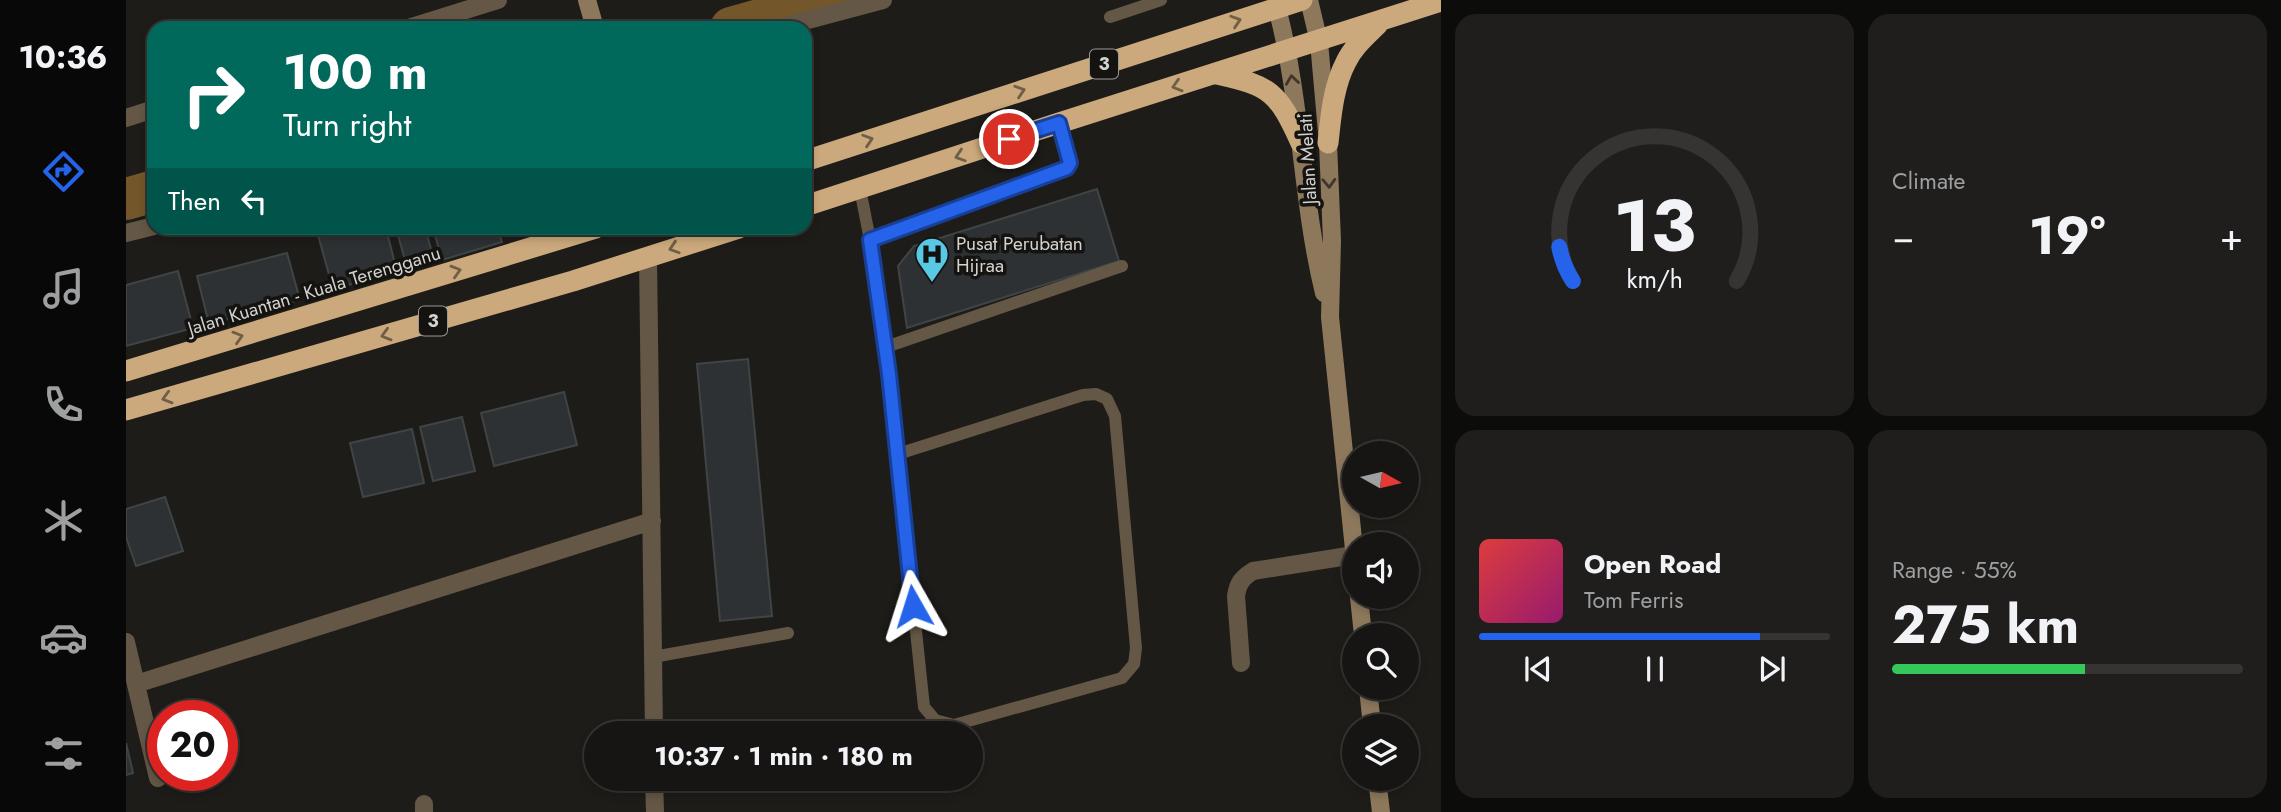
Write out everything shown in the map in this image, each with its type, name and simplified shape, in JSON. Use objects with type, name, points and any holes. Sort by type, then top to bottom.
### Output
[{"type":"highway","name":"3","points":[[812,159],[1302,0]]},
{"type":"highway","name":"3","points":[[812,204],[1441,1]]},
{"type":"highway","points":[[1328,143],[1332,110],[1346,62],[1354,49],[1379,23]]},
{"type":"highway","points":[[1216,74],[1244,80],[1267,89],[1279,101],[1301,143]]},
{"type":"highway","name":"Jalan Kuantan - Kuala Terengganu","points":[[126,371],[573,235]]},
{"type":"highway","name":"3","points":[[126,410],[573,281],[717,235]]},
{"type":"street","points":[[430,21],[498,0]]},
{"type":"street","points":[[804,21],[883,0]]},
{"type":"street","name":"Jalan Melati","points":[[1309,0],[1320,41],[1332,241],[1330,317],[1352,532]]},
{"type":"street","points":[[588,4],[593,21]]},
{"type":"street","name":"Jalan Melati","points":[[1277,8],[1288,50],[1312,245],[1330,317]]},
{"type":"street","points":[[126,118],[147,111]]},
{"type":"street","points":[[126,233],[147,228]]},
{"type":"street","points":[[648,257],[654,721]]},
{"type":"street","points":[[136,684],[652,521]]},
{"type":"street","points":[[1241,663],[1236,596],[1243,578],[1253,571],[1342,557]]},
{"type":"street","points":[[126,642],[147,731]]},
{"type":"street","points":[[654,791],[655,812]]},
{"type":"street","points":[[1378,791],[1381,812]]},
{"type":"lane","points":[[1110,17],[1161,0]]},
{"type":"lane","points":[[870,240],[1067,168],[1070,157],[1059,123]]},
{"type":"lane","points":[[860,189],[886,347],[924,707],[935,720],[954,725],[1122,678],[1134,664],[1136,648],[1115,416],[1107,399],[1096,394],[1083,395],[898,454]]},
{"type":"lane","points":[[886,347],[1122,266]]},
{"type":"lane","points":[[653,657],[789,633]]},
{"type":"building","points":[[1097,189],[1119,261],[907,328],[898,266],[914,246]]},
{"type":"building","points":[[318,235],[388,235],[397,272],[333,289]]},
{"type":"building","points":[[398,235],[427,235],[433,256],[406,264]]},
{"type":"building","points":[[435,235],[500,235],[502,242],[442,260]]},
{"type":"building","points":[[287,253],[300,300],[209,324],[197,276]]},
{"type":"building","points":[[178,271],[193,328],[126,346],[126,285]]},
{"type":"building","points":[[748,359],[772,616],[720,621],[697,364]]},
{"type":"building","points":[[564,392],[577,445],[494,466],[481,413]]},
{"type":"building","points":[[462,417],[475,471],[433,481],[420,427]]},
{"type":"building","points":[[412,429],[424,483],[363,497],[350,443]]},
{"type":"building","points":[[165,497],[183,551],[136,566],[126,537],[126,509]]},
{"type":"building","points":[[126,743],[133,773],[126,775]]},
{"type":"waterway","points":[[756,21],[829,0]]},
{"type":"waterway","points":[[126,199],[147,193]]},
{"type":"place","name":"Pusat Perubatan Hijraa","points":[[932,284]]},
{"type":"route","points":[[913,606],[889,374],[870,240],[1067,168],[1070,163],[1059,123],[1009,139]]}]
